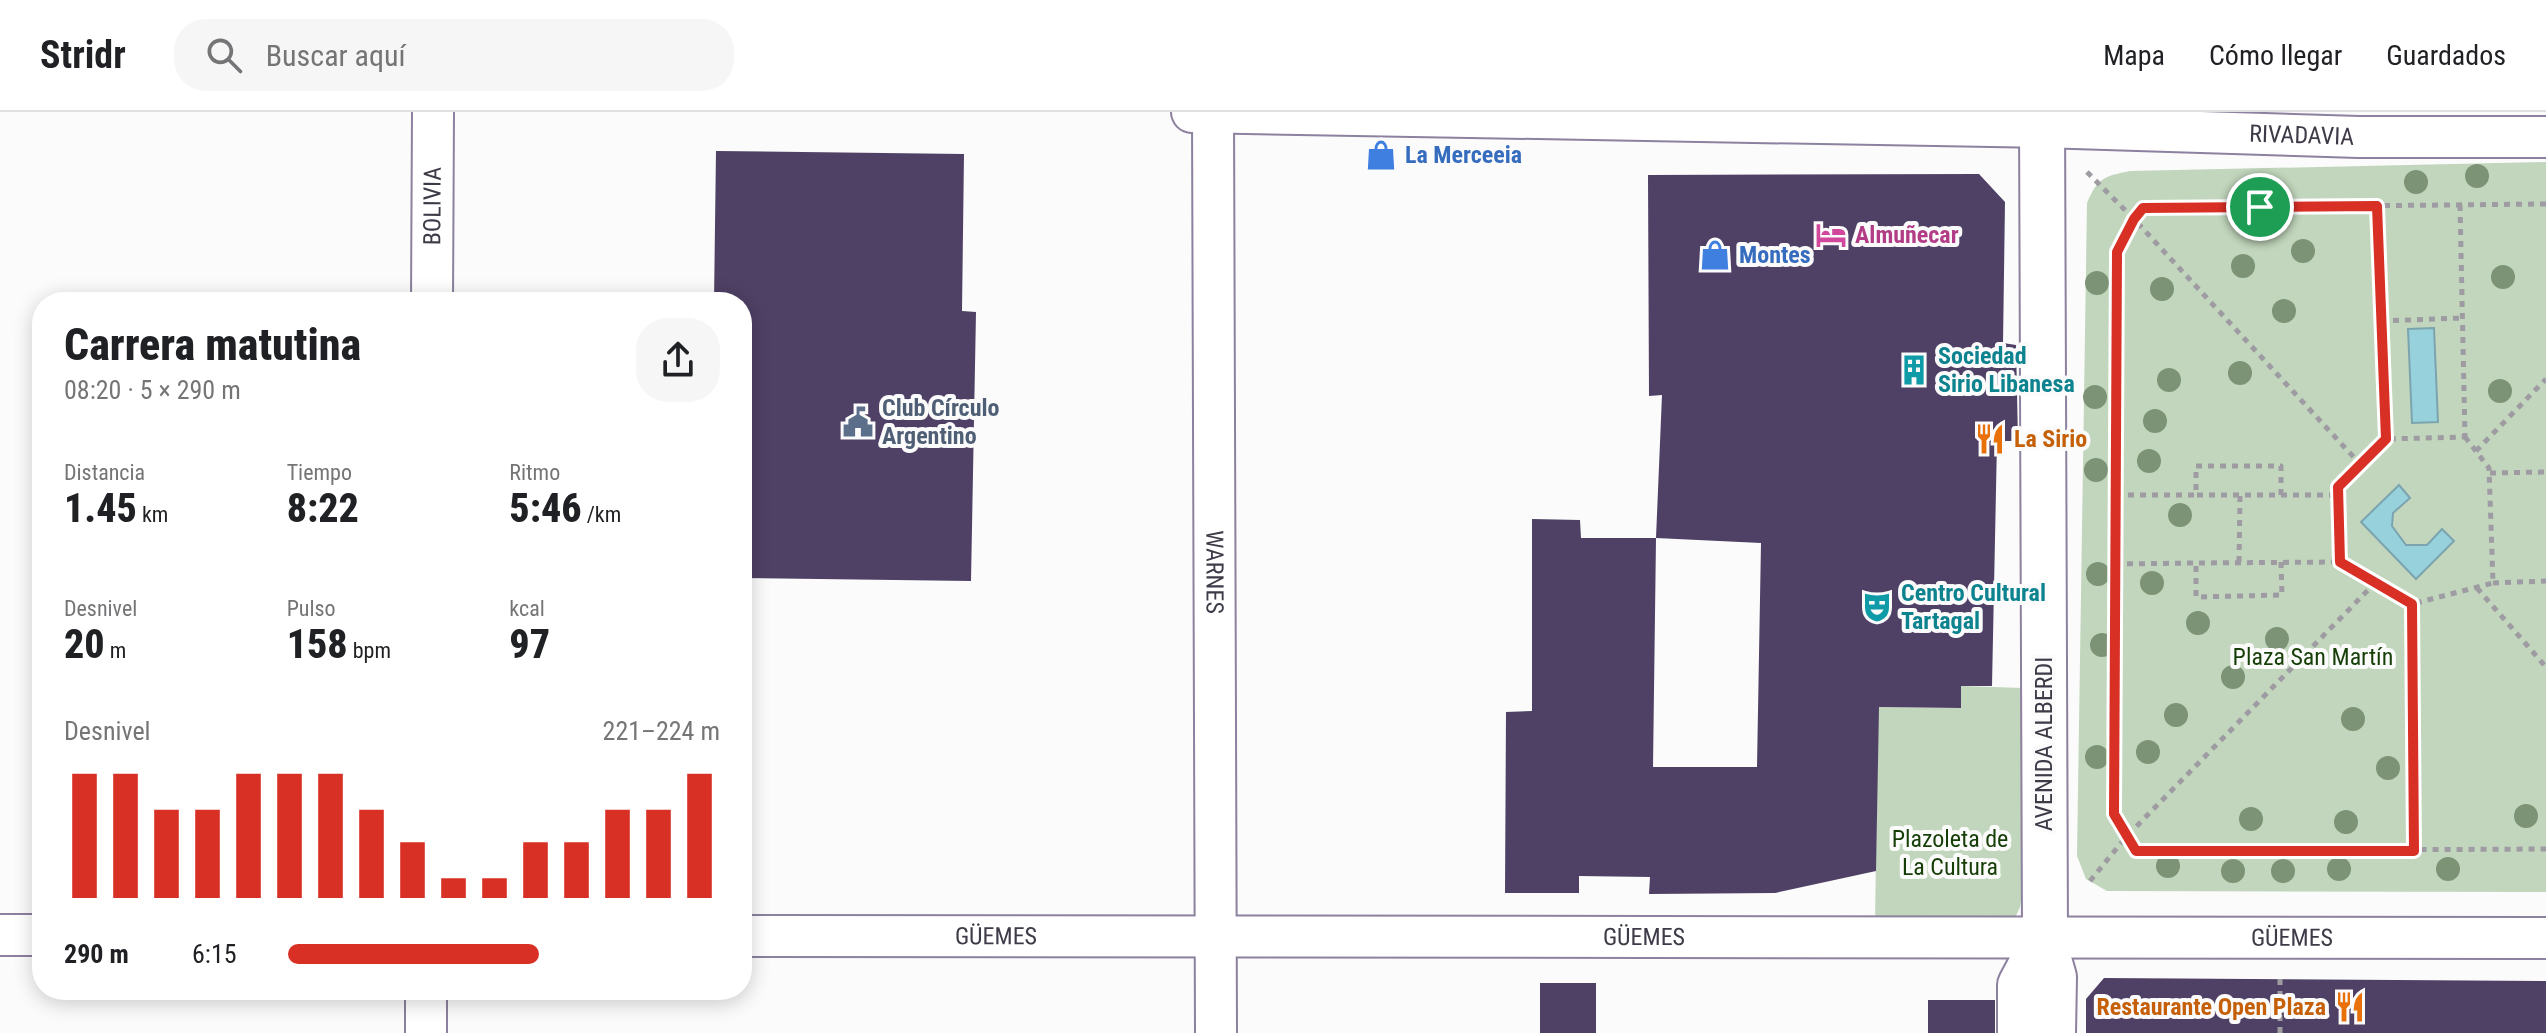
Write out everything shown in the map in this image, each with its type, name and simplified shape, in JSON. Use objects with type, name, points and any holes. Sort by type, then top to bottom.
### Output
[{"type":"main road","name":"AVENIDA ALBERDI","points":[[2020,1033],[2020,985],[2045,938],[2042,120]]},
{"type":"street","name":"BOLIVIA","points":[[432,292],[433,112]]},
{"type":"street","name":"RIVADAVIA","points":[[1192,112],[2042,120],[2359,137],[2546,137]]},
{"type":"street","name":"WARNES","points":[[1213,112],[1216,1033]]},
{"type":"street","points":[[0,935],[32,935]]},
{"type":"street","name":"GÜEMES","points":[[752,936],[2546,938]]},
{"type":"street","points":[[2045,938],[2056,977],[2055,1033]]},
{"type":"street","points":[[426,1000],[426,1033]]},
{"type":"path","points":[[2042,120],[2360,464]]},
{"type":"path","points":[[2546,204],[2143,208],[2134,219],[2117,252],[2114,814],[2136,851],[2546,849]]},
{"type":"path","points":[[2460,205],[2465,437],[2490,473],[2493,583]]},
{"type":"path","points":[[2377,206],[2386,439]]},
{"type":"path","points":[[2381,321],[2463,318]]},
{"type":"path","points":[[2476,451],[2546,379]]},
{"type":"path","points":[[2340,562],[2338,487],[2360,464],[2386,439],[2465,437]]},
{"type":"path","points":[[2196,495],[2196,466],[2281,466],[2281,495]]},
{"type":"path","points":[[2490,473],[2546,472]]},
{"type":"path","points":[[2116,495],[2338,495]]},
{"type":"path","points":[[2239,562],[2240,495]]},
{"type":"path","points":[[2196,563],[2196,597],[2282,595],[2281,562]]},
{"type":"path","points":[[2115,564],[2340,562],[2412,604],[2493,583],[2546,581]]},
{"type":"path","points":[[2045,938],[2126,837],[2374,584]]},
{"type":"path","points":[[2477,588],[2546,667]]},
{"type":"path","points":[[2412,604],[2414,851]]},
{"type":"path","points":[[2280,938],[2280,1033]]},
{"type":"green space","name":"Plaza San Martín","points":[[2546,162],[2546,892],[2107,891],[2086,879],[2077,856],[2087,203],[2094,188],[2108,177],[2130,171]]},
{"type":"green space","name":"Plazoleta de La Cultura","points":[[1961,686],[2023,688],[2024,880],[2020,907],[2015,918],[1875,926],[1878,707],[1960,708]]},
{"type":"water","points":[[2434,328],[2438,422],[2412,423],[2408,329]]},
{"type":"water","points":[[2399,485],[2410,498],[2393,513],[2392,526],[2406,545],[2427,545],[2442,529],[2454,541],[2416,579],[2361,522]]},
{"type":"building","name":"Club Círculo Argentino","points":[[716,151],[964,154],[962,311],[976,312],[971,581],[752,578],[752,292],[714,292]]},
{"type":"building","points":[[1979,174],[2005,202],[2003,343],[2016,345],[2018,441],[1997,441],[1992,686],[1961,686],[1961,708],[1879,707],[1876,871],[1775,893],[1649,894],[1650,877],[1579,876],[1579,893],[1505,893],[1506,712],[1532,711],[1532,519],[1580,520],[1581,538],[1656,538],[1662,395],[1649,396],[1648,175]],"holes":[[[1656,538],[1761,543],[1757,767],[1653,767]]]},
{"type":"building","points":[[2104,978],[2546,981],[2546,1033],[2086,1033],[2086,999]]},
{"type":"building","points":[[1540,983],[1596,983],[1596,1033],[1540,1033]]},
{"type":"building","points":[[1928,1000],[1995,1000],[1995,1033],[1928,1033]]},
{"type":"place","name":"La Merceeia","points":[[1381,155]]},
{"type":"place","name":"Almuñecar","points":[[1831,235]]},
{"type":"place","name":"Montes","points":[[1715,255]]},
{"type":"place","name":"Sociedad Sirio Libanesa","points":[[1914,370]]},
{"type":"place","name":"Club Círculo Argentino","points":[[858,422]]},
{"type":"place","name":"La Sirio","points":[[1990,439]]},
{"type":"place","name":"Centro Cultural Tartagal","points":[[1877,607]]},
{"type":"place","name":"Restaurante Open Plaza","points":[[2350,1007]]},
{"type":"route","points":[[2377,206],[2386,439],[2338,487],[2340,562],[2412,604],[2414,851],[2136,851],[2114,814],[2117,252],[2143,208],[2260,207],[2377,206]]}]
